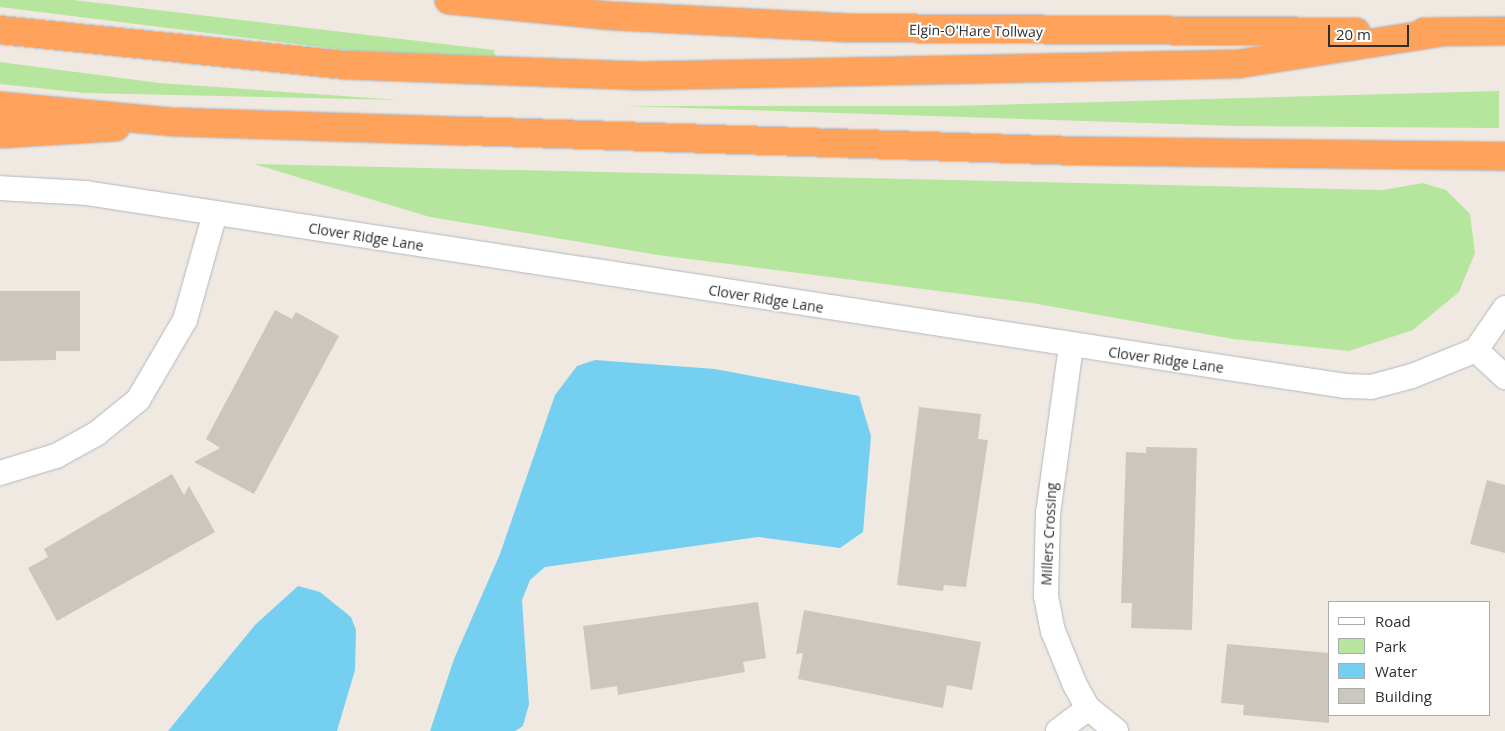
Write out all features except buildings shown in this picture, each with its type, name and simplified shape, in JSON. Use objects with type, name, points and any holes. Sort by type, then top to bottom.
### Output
[{"type":"highway","name":"Elgin-O'Hare Tollway","points":[[449,0],[613,16],[851,28],[1505,32]]},
{"type":"highway","points":[[0,30],[343,65],[637,76],[1238,64],[1442,32]]},
{"type":"highway","points":[[0,106],[174,122],[1066,151],[1505,156]]},
{"type":"highway","points":[[0,134],[52,134],[174,122]]},
{"type":"street","name":"Clover Ridge Lane","points":[[0,188],[86,193],[1071,346],[1371,386],[1412,376],[1476,350]]},
{"type":"street","points":[[0,473],[56,456],[96,434],[138,400],[185,320],[215,214]]},
{"type":"street","points":[[1505,308],[1476,350],[1505,377]]},
{"type":"street","name":"Millers Crossing","points":[[1071,346],[1054,454],[1045,585],[1056,638],[1088,708],[1116,731]]},
{"type":"street","points":[[1058,731],[1088,708]]},
{"type":"green space","points":[[0,0],[73,0],[494,50],[495,56],[360,52],[0,7]]},
{"type":"green space","points":[[0,62],[159,83],[399,100],[84,93],[0,84]]},
{"type":"green space","points":[[1499,91],[1499,128],[1236,126],[626,106],[950,106]]},
{"type":"green space","points":[[254,164],[1383,190],[1423,183],[1446,190],[1470,214],[1475,253],[1459,292],[1413,330],[1349,351],[1233,339],[1032,303],[658,255],[430,217]]},
{"type":"water","points":[[595,360],[715,369],[859,396],[871,436],[863,532],[840,548],[758,537],[545,567],[530,580],[522,600],[529,704],[523,726],[515,731],[430,731],[454,659],[500,554],[555,395],[577,366]]},
{"type":"water","points":[[298,586],[320,592],[351,617],[356,630],[355,670],[337,731],[168,731],[255,625]]}]
